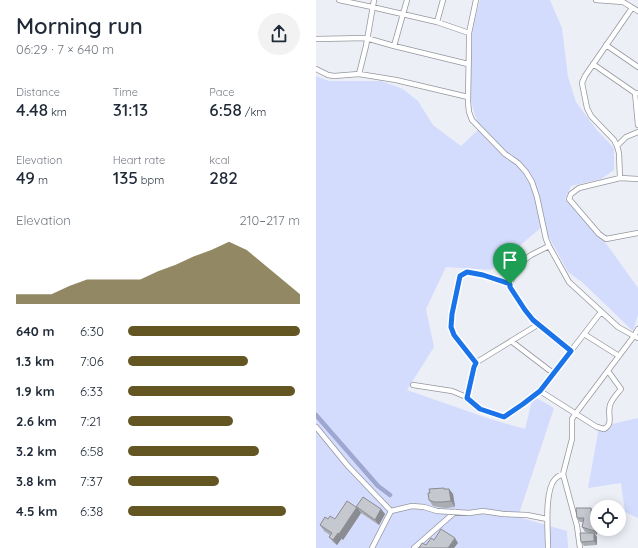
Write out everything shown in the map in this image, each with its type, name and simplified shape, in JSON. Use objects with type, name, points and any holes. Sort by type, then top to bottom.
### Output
[{"type":"street","points":[[340,0],[437,22],[469,33]]},
{"type":"street","points":[[359,74],[366,46],[366,38],[374,0]]},
{"type":"street","points":[[394,46],[407,0]]},
{"type":"street","points":[[437,22],[443,0]]},
{"type":"street","points":[[476,0],[469,33],[468,97],[469,112],[472,120],[505,154],[518,163],[532,182],[537,197],[548,246],[569,282],[618,327],[636,337]]},
{"type":"street","points":[[596,0],[619,1],[626,3],[638,11]]},
{"type":"street","points":[[620,178],[619,153],[617,146],[614,140],[591,116],[587,108],[582,83],[593,64],[632,8]]},
{"type":"street","points":[[316,39],[366,38],[468,64]]},
{"type":"street","points":[[606,45],[638,67]]},
{"type":"street","points":[[593,64],[637,93],[638,125]]},
{"type":"street","points":[[316,69],[328,75],[359,74],[396,80],[468,97]]},
{"type":"street","points":[[617,146],[626,137],[638,132]]},
{"type":"street","points":[[638,179],[620,178],[578,188],[570,194],[569,199],[599,234],[606,238],[638,234]]},
{"type":"street","points":[[548,246],[531,255],[522,262],[510,284],[510,287],[533,320],[571,351]]},
{"type":"street","points":[[476,363],[454,335],[451,327],[452,314],[460,276],[467,272],[483,275],[510,284]]},
{"type":"street","points":[[413,385],[452,391],[464,396],[480,409],[504,417],[540,391],[601,312]]},
{"type":"street","points":[[467,398],[476,363],[539,324]]},
{"type":"street","points":[[580,548],[577,526],[562,474],[572,439],[572,419],[619,356],[636,337],[638,329]]},
{"type":"street","points":[[584,334],[619,356]]},
{"type":"street","points":[[511,341],[554,373]]},
{"type":"street","points":[[540,391],[592,424],[602,429],[606,428],[609,426],[610,422],[610,404],[621,389],[608,371]]},
{"type":"street","points":[[316,427],[348,466],[391,511]]},
{"type":"street","points":[[548,548],[547,512],[551,484],[555,478],[562,474]]},
{"type":"street","points":[[372,548],[391,511],[412,506],[424,507],[437,511],[468,513],[483,511],[502,514],[527,515],[547,519]]},
{"type":"street","points":[[414,548],[455,512]]},
{"type":"shaded area","points":[[480,0],[550,0],[562,28],[568,77],[576,102],[596,129],[614,148],[614,170],[601,179],[571,186],[565,199],[608,246],[638,288],[638,315],[633,331],[583,283],[568,272],[543,226],[491,270],[446,267],[426,309],[434,347],[407,390],[490,419],[525,429],[533,396],[554,408],[518,517],[567,531],[568,548],[316,548],[316,76],[329,81],[381,81],[403,89],[418,101],[433,125],[461,146],[479,129],[469,94],[471,33]]},
{"type":"shaded area","points":[[638,418],[638,518],[626,512],[626,500],[623,500],[621,483],[588,488],[599,427]]},
{"type":"building","points":[[429,489],[449,489],[451,501],[434,502],[429,500]]},
{"type":"building","points":[[363,497],[381,509],[375,520],[357,507],[339,534],[338,533],[333,540],[329,537],[332,533],[320,525],[325,517],[328,519],[330,516],[335,519],[347,501],[356,507]]},
{"type":"building","points":[[576,508],[590,508],[590,530],[582,527],[584,518],[577,518]]},
{"type":"building","points":[[441,529],[455,538],[448,548],[419,548],[422,543],[426,545],[431,538],[434,540]]},
{"type":"building","points":[[580,533],[590,533],[590,536],[594,536],[594,541],[581,542]]},
{"type":"waterway","points":[[316,415],[378,486],[390,495]]},
{"type":"route","points":[[467,272],[483,275],[510,284],[510,287],[533,320],[571,351],[540,391],[504,417],[480,409],[467,398],[476,363],[454,335],[451,327],[452,314],[460,276],[467,272]]}]
